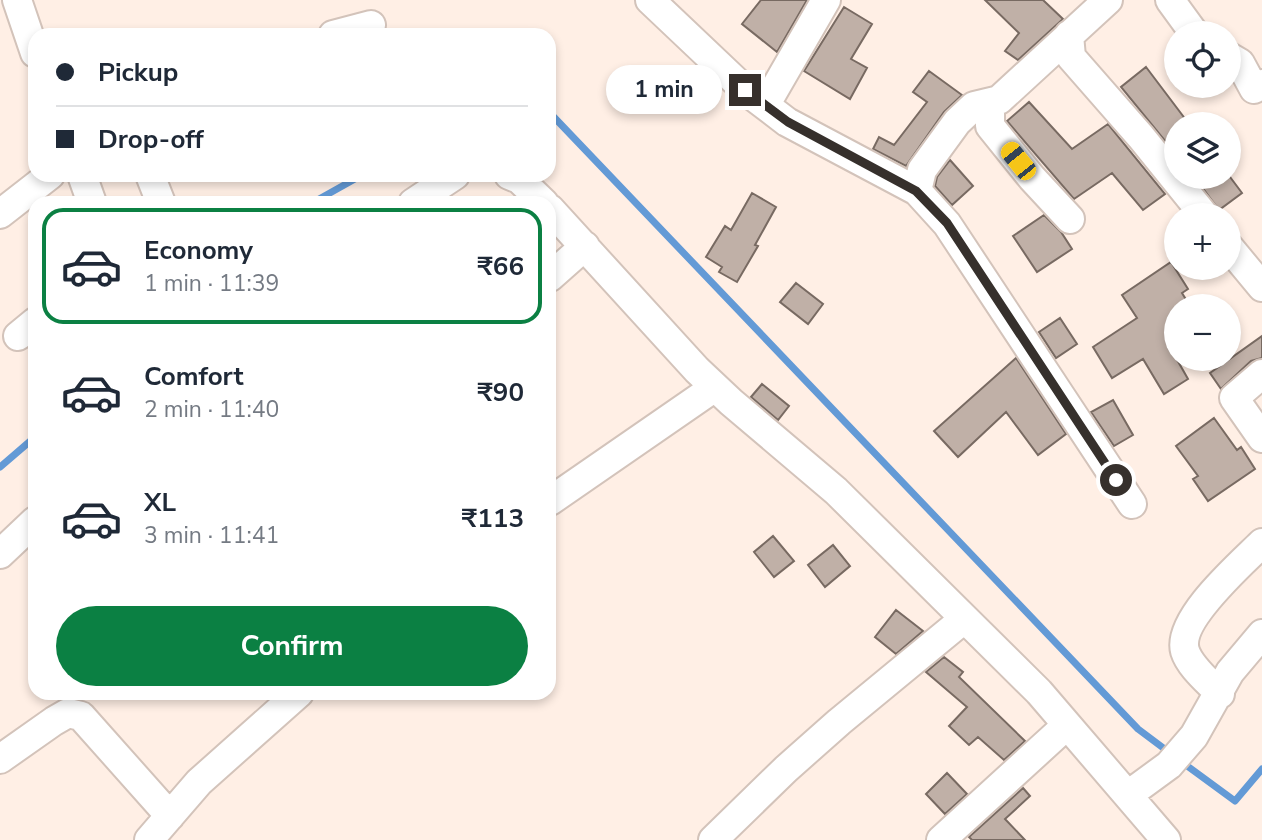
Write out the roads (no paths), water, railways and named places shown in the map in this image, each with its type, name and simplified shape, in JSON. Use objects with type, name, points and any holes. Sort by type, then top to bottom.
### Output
[{"type":"street","points":[[17,0],[28,32]]},
{"type":"street","points":[[650,0],[745,90],[788,122],[916,191],[947,223],[1132,504]]},
{"type":"street","points":[[766,104],[826,0]]},
{"type":"street","points":[[916,191],[922,170],[957,122],[974,106],[999,100],[1108,0]]},
{"type":"street","points":[[1170,0],[1185,21]]},
{"type":"street","points":[[360,28],[371,25]]},
{"type":"street","points":[[1069,35],[1071,57],[1194,203]]},
{"type":"street","points":[[1241,65],[1254,89],[1262,84]]},
{"type":"street","points":[[990,103],[990,126],[1070,219]]},
{"type":"street","points":[[0,214],[41,182]]},
{"type":"street","points":[[424,196],[444,182]]},
{"type":"street","points":[[522,182],[537,196]]},
{"type":"street","points":[[556,215],[715,387],[836,491],[1039,692],[1128,796],[1150,835]]},
{"type":"street","points":[[556,272],[585,246]]},
{"type":"street","points":[[1241,262],[1262,287]]},
{"type":"street","points":[[1262,374],[1234,398],[1262,439]]},
{"type":"street","points":[[556,497],[715,387]]},
{"type":"street","points":[[0,554],[28,528]]},
{"type":"street","points":[[1220,694],[1185,652],[1184,636],[1210,597],[1262,543]]},
{"type":"street","points":[[713,840],[831,729],[964,619]]},
{"type":"street","points":[[1128,796],[1169,765],[1194,736],[1230,672],[1262,634]]},
{"type":"street","points":[[149,840],[200,782],[291,700]]},
{"type":"street","points":[[0,759],[68,713],[81,716],[170,816]]},
{"type":"street","points":[[941,840],[1067,725]]},
{"type":"waterway","points":[[556,119],[1138,729],[1170,753]]},
{"type":"waterway","points":[[324,196],[350,182]]},
{"type":"waterway","points":[[0,467],[28,443]]},
{"type":"waterway","points":[[1179,760],[1235,801],[1262,769]]}]
